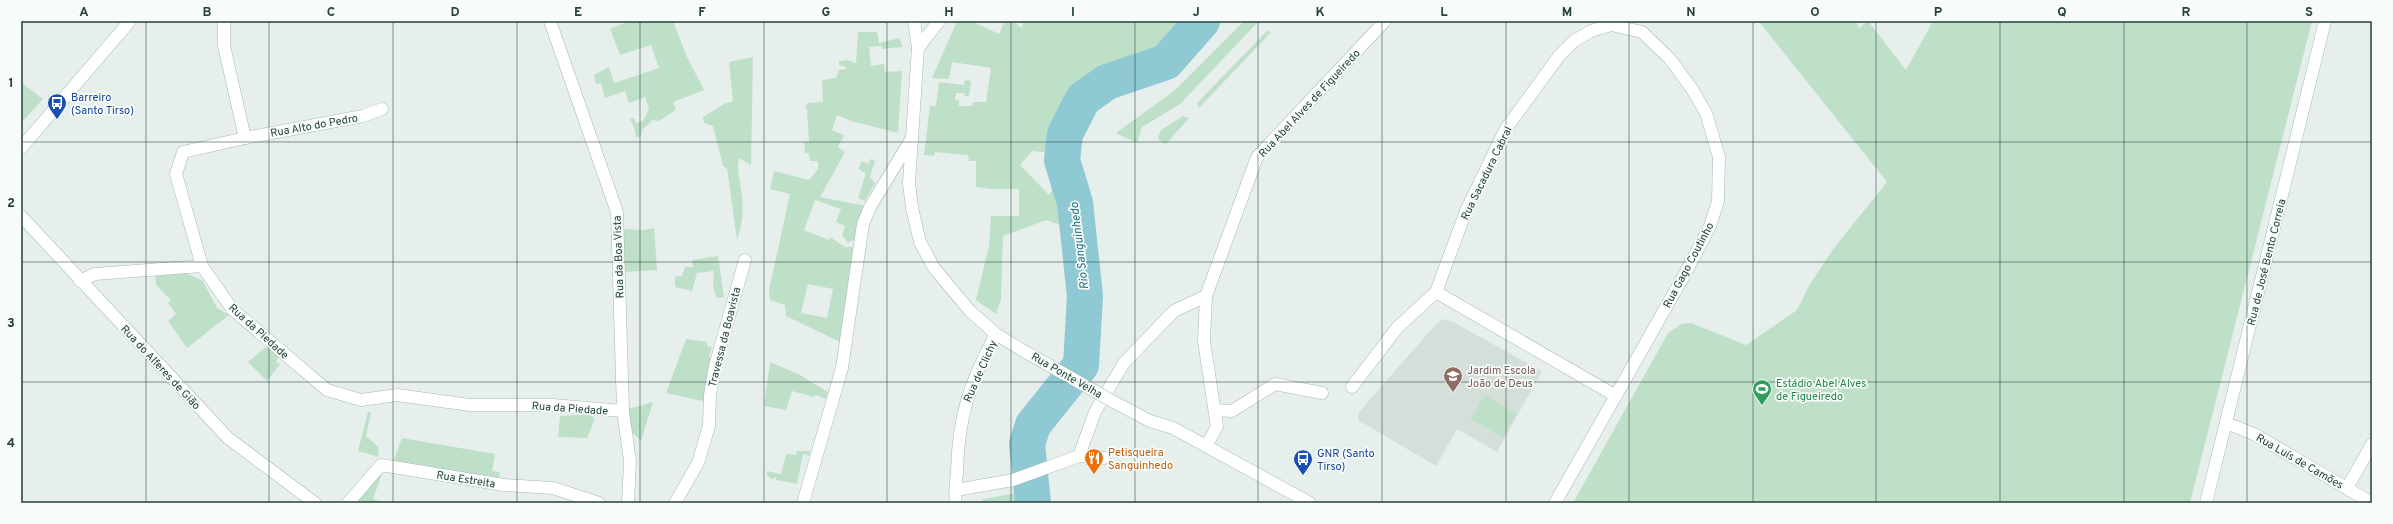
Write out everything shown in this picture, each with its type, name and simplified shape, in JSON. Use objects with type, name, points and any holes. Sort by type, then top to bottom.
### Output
[{"type":"street","points":[[21,148],[130,21]]},
{"type":"street","points":[[224,21],[224,46],[245,138]]},
{"type":"street","name":"Rua da Boa Vista","points":[[550,21],[617,212],[623,411],[630,460],[628,503]]},
{"type":"street","name":"Rua Ponte Velha","points":[[914,21],[918,48],[909,182],[920,242],[938,273],[970,310],[996,334],[1112,401],[1150,421],[1173,428],[1310,503]]},
{"type":"street","points":[[918,48],[939,21]]},
{"type":"street","name":"Rua Abel Alves de Figueiredo","points":[[1206,446],[1217,427],[1204,341],[1206,296],[1257,157],[1386,21]]},
{"type":"street","name":"Rua de José Bento Correia","points":[[2206,503],[2325,21]]},
{"type":"street","name":"Rua Sacadura Cabral","points":[[1352,388],[1397,328],[1436,292],[1466,211],[1506,130],[1564,51],[1590,31],[1611,25]]},
{"type":"street","name":"Rua Gago Coutinho","points":[[1555,503],[1710,226],[1718,201],[1720,176],[1716,139],[1706,113],[1692,89],[1670,60],[1642,32],[1611,25]]},
{"type":"street","name":"Rua Alto do Pedro","points":[[245,138],[364,116],[382,110]]},
{"type":"street","name":"Rua da Piedade","points":[[245,138],[183,152],[176,174],[202,266],[232,309],[327,390],[361,400],[397,395],[470,405],[553,405],[623,411]]},
{"type":"street","points":[[803,503],[842,368],[863,224],[870,207],[912,138]]},
{"type":"street","name":"Rua do Alferes de Gião","points":[[21,216],[228,438],[314,503]]},
{"type":"street","name":"Travessa da Boavista","points":[[675,503],[698,462],[709,426],[710,395],[715,366],[745,260]]},
{"type":"street","points":[[80,281],[95,274],[202,266]]},
{"type":"street","points":[[1436,292],[1616,396]]},
{"type":"street","points":[[1079,456],[1095,412],[1124,364],[1174,310],[1206,296]]},
{"type":"street","name":"Rua de Clichy","points":[[954,499],[958,436],[966,399],[983,359],[996,334]]},
{"type":"street","points":[[1215,410],[1232,410],[1275,384],[1322,393]]},
{"type":"street","name":"Rua Luís de Camões","points":[[2226,423],[2254,434],[2372,503]]},
{"type":"street","points":[[2347,488],[2372,444]]},
{"type":"street","points":[[954,499],[1013,480],[1050,465],[1079,456],[1104,458]]},
{"type":"street","name":"Rua Estreita","points":[[348,503],[381,465],[504,485],[553,488],[598,503]]},
{"type":"shaded area","name":"Jardim Escola João de Deus","points":[[1444,319],[1453,322],[1542,371],[1497,452],[1457,429],[1436,466],[1358,420],[1359,412],[1436,324]]},
{"type":"green space","points":[[629,21],[673,21],[686,55],[704,90],[673,102],[676,110],[659,121],[653,120],[642,130],[641,136],[636,138],[634,127],[630,119],[634,118],[636,123],[643,121],[649,109],[645,97],[629,103],[625,91],[605,98],[601,83],[596,84],[594,75],[609,67],[614,83],[659,68],[651,45],[620,55],[610,29]]},
{"type":"green space","points":[[957,21],[971,21],[999,34],[1005,21],[1012,21],[1022,28],[1023,23],[1021,21],[1195,21],[1162,58],[1122,71],[1096,84],[1076,100],[1062,122],[1052,153],[1032,151],[1020,165],[1049,195],[1059,180],[1066,193],[1072,229],[1046,220],[1003,236],[1001,299],[996,314],[976,300],[989,246],[991,216],[1019,216],[1019,189],[990,189],[976,187],[976,161],[969,161],[968,155],[935,152],[934,156],[924,155],[930,106],[936,106],[939,82],[964,85],[965,80],[971,81],[969,96],[965,96],[964,93],[956,93],[955,100],[959,100],[959,106],[972,106],[973,102],[986,102],[991,68],[952,62],[949,79],[932,78]]},
{"type":"green space","points":[[1244,21],[1259,21],[1180,104],[1142,127],[1137,143],[1116,133],[1174,91]]},
{"type":"green space","points":[[1764,21],[1856,21],[1859,28],[1868,21],[1906,70],[1933,21],[2312,21],[2190,503],[1573,503],[1668,333],[1681,324],[1691,323],[1746,345],[1797,310],[1810,284],[1834,248],[1887,182],[1760,23]]},
{"type":"green space","points":[[1267,31],[1271,32],[1199,108],[1197,103]]},
{"type":"green space","points":[[858,32],[877,32],[879,43],[900,38],[902,47],[882,49],[882,46],[869,47],[871,66],[884,64],[885,72],[902,71],[898,133],[851,121],[837,115],[832,130],[844,135],[838,147],[845,152],[820,197],[866,206],[857,238],[848,243],[842,235],[845,226],[836,222],[841,209],[815,200],[804,230],[829,240],[830,237],[845,247],[854,247],[840,342],[786,316],[785,305],[770,300],[769,290],[790,194],[770,189],[774,171],[809,180],[818,169],[818,161],[810,161],[809,153],[805,153],[804,142],[809,142],[807,110],[805,107],[808,103],[823,102],[822,80],[836,78],[839,70],[846,69],[846,67],[839,65],[839,61],[847,60],[856,63]],"holes":[[[808,284],[833,289],[827,318],[801,313]]]},
{"type":"green space","points":[[753,57],[751,165],[739,158],[738,168],[743,212],[737,240],[727,168],[723,166],[713,126],[704,123],[703,117],[724,104],[733,101],[729,62]]},
{"type":"green space","points":[[21,82],[43,99],[21,123]]},
{"type":"green space","points":[[1183,116],[1189,118],[1166,144],[1159,140],[1158,137],[1161,130]]},
{"type":"green space","points":[[870,159],[875,161],[870,177],[875,183],[865,201],[858,198],[866,173],[858,169],[862,161],[868,164]]},
{"type":"green space","points":[[654,228],[657,270],[624,272],[623,229],[643,230]]},
{"type":"green space","points":[[718,256],[724,297],[716,298],[713,284],[714,271],[697,273],[692,291],[675,287],[675,276],[682,276],[685,267],[693,267],[692,260]]},
{"type":"green space","points":[[184,272],[203,281],[217,308],[229,315],[187,348],[168,321],[176,314],[168,303],[171,300],[156,285],[155,274]]},
{"type":"green space","points":[[686,339],[707,342],[707,346],[712,347],[709,357],[712,358],[703,401],[666,393]]},
{"type":"green space","points":[[267,346],[279,356],[276,362],[280,364],[267,381],[248,362]]},
{"type":"green space","points":[[770,362],[798,374],[828,392],[826,399],[816,395],[814,397],[792,391],[786,410],[764,406]]},
{"type":"green space","points":[[1485,395],[1516,413],[1503,437],[1471,419]]},
{"type":"green space","points":[[653,402],[641,441],[631,431],[628,409]]},
{"type":"green space","points":[[368,412],[371,413],[366,436],[378,447],[379,457],[358,451]]},
{"type":"green space","points":[[589,414],[595,419],[587,438],[558,437],[560,416]]},
{"type":"green space","points":[[402,438],[495,454],[492,471],[500,472],[499,480],[393,462]]},
{"type":"green space","points":[[797,451],[810,451],[810,456],[803,454],[797,484],[776,480],[776,477],[771,479],[767,475],[767,471],[781,474],[786,454],[796,455]]},
{"type":"green space","points":[[383,471],[373,499],[385,503],[355,503]]},
{"type":"green space","points":[[1022,492],[1021,503],[980,503],[984,499]]},
{"type":"waterway","name":"Rio Sanguinhedo","points":[[1033,503],[1027,444],[1033,425],[1081,365],[1085,296],[1075,203],[1062,160],[1065,134],[1083,99],[1107,82],[1166,62],[1202,21]]},
{"type":"place","name":"Barreiro (Santo Tirso)","points":[[57,120]]},
{"type":"place","name":"Jardim Escola João de Deus","points":[[1453,393]]},
{"type":"place","name":"Estádio Abel Alves de Figueiredo","points":[[1762,406]]},
{"type":"place","name":"Petisqueira Sanguinhedo","points":[[1094,475]]},
{"type":"place","name":"GNR (Santo Tirso)","points":[[1303,476]]}]
